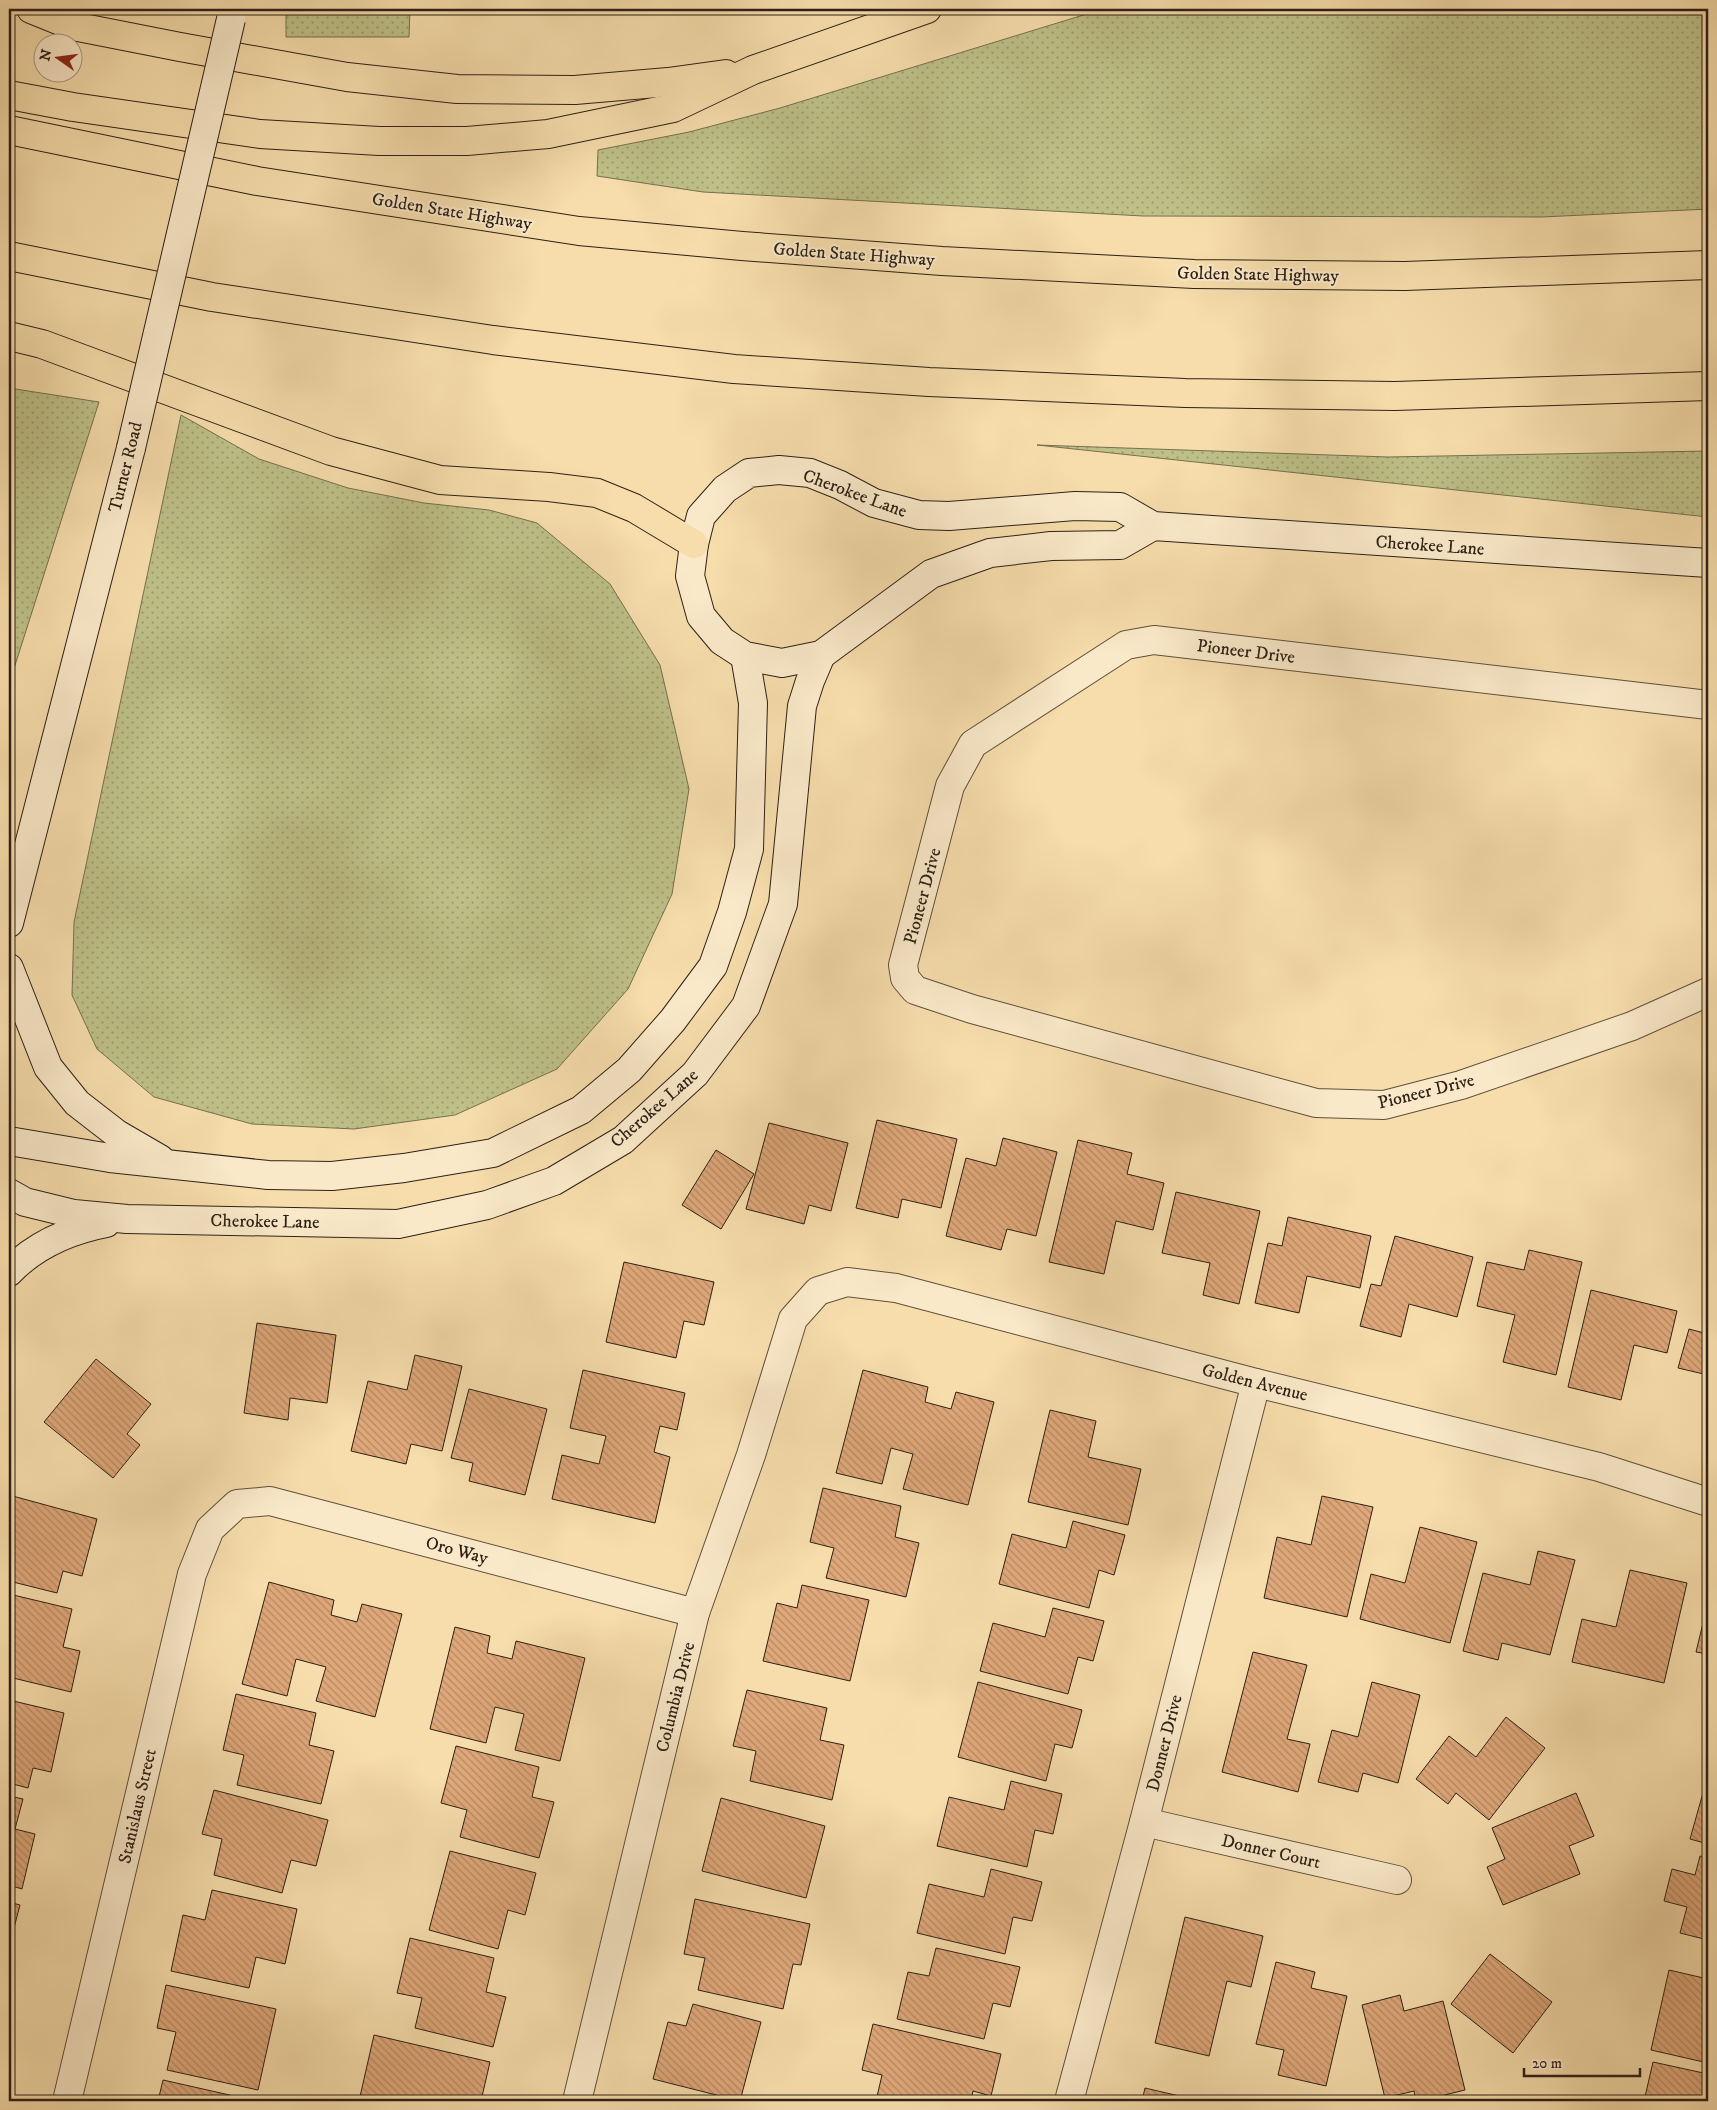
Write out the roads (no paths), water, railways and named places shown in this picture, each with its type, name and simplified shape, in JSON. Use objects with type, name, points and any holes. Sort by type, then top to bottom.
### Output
[{"type":"highway","points":[[31,9],[73,26],[180,47],[347,77],[457,89],[575,90],[668,82],[752,70]]},
{"type":"highway","points":[[9,95],[72,107],[260,134],[379,141],[468,141],[548,134],[673,108],[752,70],[927,9]]},
{"type":"highway","name":"Golden State Highway","points":[[9,130],[277,184],[579,231],[742,246],[942,260],[1194,274],[1405,276],[1708,264]]},
{"type":"highway","points":[[9,256],[212,297],[493,340],[743,369],[929,382],[1185,394],[1395,396],[1708,386]]},
{"type":"highway","points":[[9,336],[42,344],[331,451],[440,480],[549,487],[597,493],[634,508],[694,544]]},
{"type":"street","name":"Turner Road","points":[[9,923],[130,448],[233,14]]},
{"type":"street","name":"Cherokee Lane","points":[[1152,526],[1120,544],[1051,546],[990,553],[931,574],[821,655],[782,664],[745,656],[722,640],[701,616],[690,576],[694,544],[701,516],[725,490],[749,473],[779,470],[810,473],[840,485],[874,503],[919,516],[949,516],[1075,506],[1120,507],[1152,526],[1708,563]]},
{"type":"street","name":"Pioneer Drive","points":[[1708,705],[1154,640],[1126,645],[973,744],[950,786],[903,965],[905,978],[914,990],[972,1009],[1316,1103],[1326,1104],[1384,1105],[1461,1085],[1632,1026],[1708,992]]},
{"type":"street","name":"Cherokee Lane","points":[[9,1194],[25,1202],[74,1214],[127,1219],[398,1224],[488,1205],[554,1181],[623,1140],[695,1074],[746,1006],[783,904],[802,706],[821,655]]},
{"type":"street","points":[[9,1141],[110,1158],[268,1175],[332,1176],[404,1168],[493,1153],[581,1110],[629,1070],[673,1020],[714,966],[732,912],[749,849],[753,703],[745,656]]},
{"type":"street","points":[[9,968],[48,1067],[77,1103],[117,1134],[170,1164]]},
{"type":"street","points":[[9,1272],[18,1263],[50,1241],[84,1228],[127,1219]]},
{"type":"street","name":"Golden Avenue","points":[[806,1304],[818,1291],[847,1282],[896,1288],[1256,1383],[1599,1467],[1708,1502]]},
{"type":"street","name":"Columbia Drive","points":[[577,2101],[695,1613],[751,1455],[793,1319],[806,1304]]},
{"type":"street","name":"Donner Drive","points":[[1069,2101],[1144,1822],[1256,1383]]},
{"type":"street","name":"Oro Way","points":[[222,1518],[237,1504],[270,1501],[695,1613]]},
{"type":"street","name":"Stanislaus Street","points":[[67,2101],[192,1574],[210,1529],[222,1518]]},
{"type":"street","name":"Donner Court","points":[[1144,1822],[1397,1880]]}]
